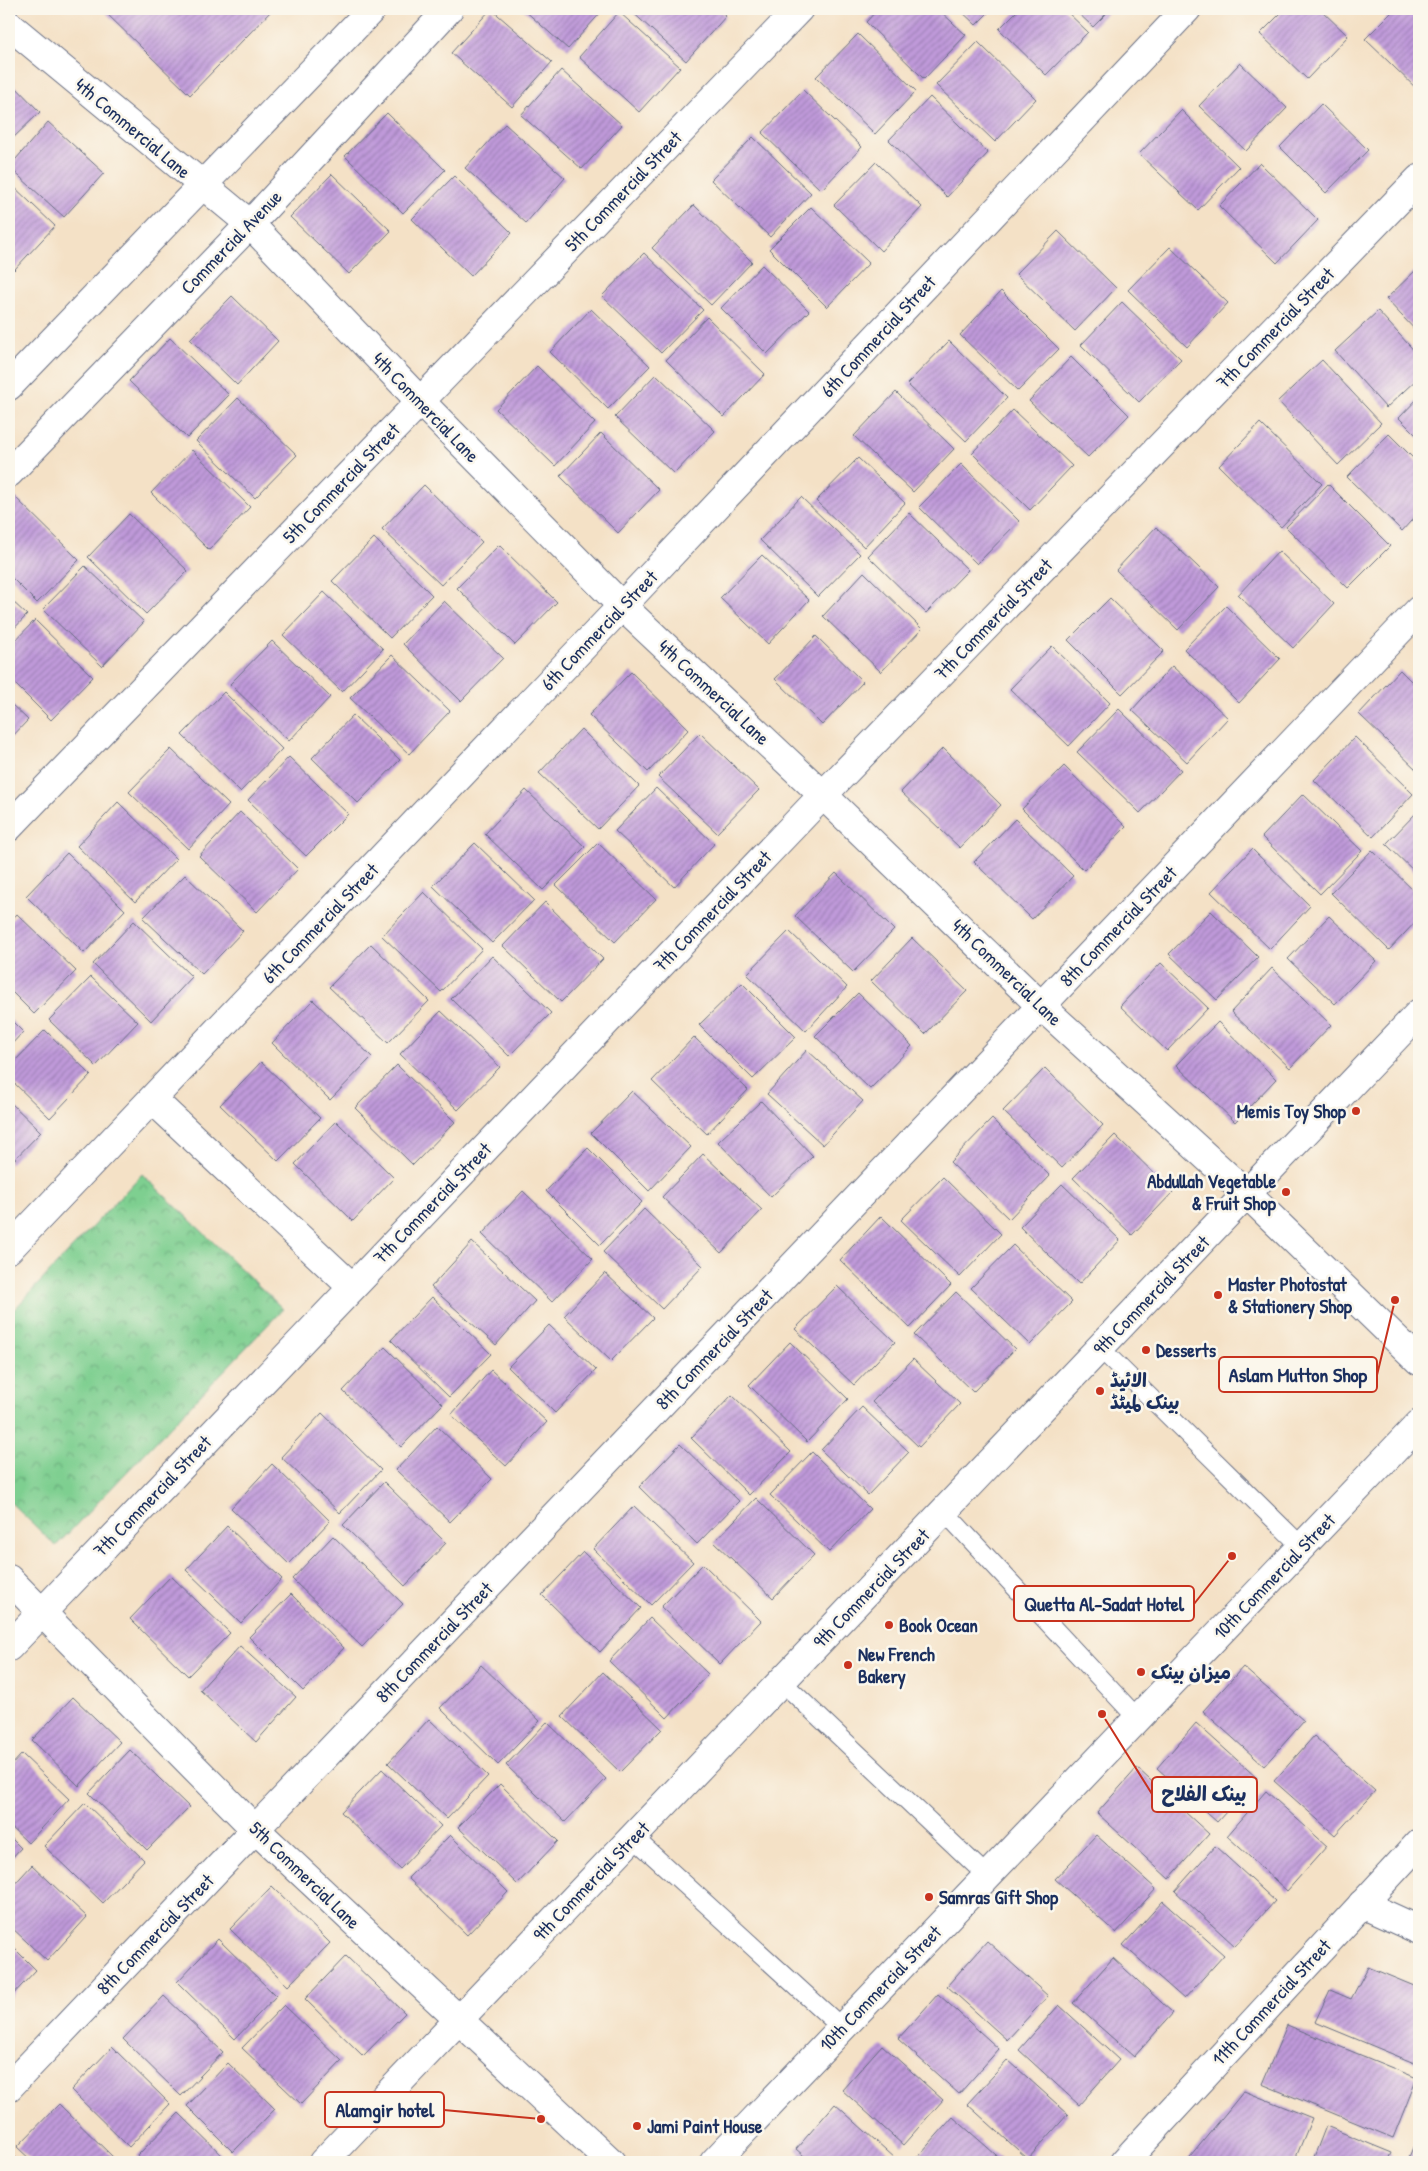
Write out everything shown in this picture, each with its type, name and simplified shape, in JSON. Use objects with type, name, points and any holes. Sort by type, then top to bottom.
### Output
[{"type":"street","points":[[9,386],[372,9]]},
{"type":"street","name":"Commercial Avenue","points":[[9,473],[250,224],[449,9]]},
{"type":"street","name":"5th Commercial Street","points":[[9,827],[799,9]]},
{"type":"street","name":"6th Commercial Street","points":[[9,1249],[1188,9]]},
{"type":"street","name":"4th Commercial Lane","points":[[9,25],[250,224],[420,401],[622,606],[823,795],[1041,1006],[1247,1194],[1419,1361]]},
{"type":"street","name":"7th Commercial Street","points":[[9,1647],[823,795],[1419,179]]},
{"type":"street","name":"8th Commercial Street","points":[[9,2087],[1419,610]]},
{"type":"street","name":"9th Commercial Street","points":[[322,2162],[1247,1194],[1416,1024]]},
{"type":"street","points":[[152,1099],[352,1287]]},
{"type":"street","name":"10th Commercial Street","points":[[714,2162],[1419,1424]]},
{"type":"street","name":"5th Commercial Lane","points":[[9,1578],[256,1829],[610,2162]]},
{"type":"street","name":"11th Commercial Street","points":[[1124,2162],[1419,1843]]},
{"type":"street","points":[[1362,1904],[1419,1930]]},
{"type":"lane","points":[[1100,1348],[1302,1547]]},
{"type":"lane","points":[[944,1511],[1138,1719]]},
{"type":"lane","points":[[782,1681],[987,1876]]},
{"type":"lane","points":[[633,1837],[842,2028]]},
{"type":"green space","points":[[142,1174],[283,1309],[56,1546],[9,1501],[9,1315]]},
{"type":"building","points":[[102,9],[179,9],[182,12],[185,9],[272,10],[190,95]]},
{"type":"building","points":[[491,9],[552,62],[512,107],[451,53]]},
{"type":"building","points":[[523,9],[604,9],[568,49]]},
{"type":"building","points":[[629,9],[719,9],[726,16],[686,61]]},
{"type":"building","points":[[878,9],[938,9],[966,35],[924,79],[866,22]]},
{"type":"building","points":[[959,9],[992,9],[976,25]]},
{"type":"building","points":[[1019,9],[1064,9],[1088,32],[1046,75],[999,29]]},
{"type":"building","points":[[1074,9],[1111,9],[1093,27]]},
{"type":"building","points":[[1285,9],[1320,9],[1348,36],[1307,79],[1260,34]]},
{"type":"building","points":[[1395,9],[1419,9],[1419,91],[1365,39]]},
{"type":"building","points":[[619,12],[680,67],[639,112],[579,57]]},
{"type":"building","points":[[858,34],[916,91],[875,134],[816,77]]},
{"type":"building","points":[[978,42],[1036,99],[995,142],[936,85]]},
{"type":"building","points":[[1240,63],[1287,108],[1246,151],[1199,106]]},
{"type":"building","points":[[561,70],[622,125],[582,169],[521,115]]},
{"type":"building","points":[[9,80],[40,112],[9,142]]},
{"type":"building","points":[[803,90],[862,147],[821,190],[762,133]]},
{"type":"building","points":[[930,97],[988,153],[947,197],[889,140]]},
{"type":"building","points":[[1321,104],[1368,150],[1326,193],[1280,147]]},
{"type":"building","points":[[1181,110],[1239,167],[1198,210],[1139,154]]},
{"type":"building","points":[[387,113],[445,170],[403,213],[345,156]]},
{"type":"building","points":[[48,122],[104,173],[64,217],[9,167]]},
{"type":"building","points":[[505,124],[565,178],[526,223],[465,168]]},
{"type":"building","points":[[753,137],[811,193],[770,237],[711,180]]},
{"type":"building","points":[[876,162],[922,207],[881,251],[834,205]]},
{"type":"building","points":[[1260,163],[1318,220],[1277,263],[1219,206]]},
{"type":"building","points":[[332,174],[391,231],[349,274],[290,217]]},
{"type":"building","points":[[454,176],[512,233],[471,276],[412,219]]},
{"type":"building","points":[[9,182],[55,226],[14,270],[9,265]]},
{"type":"building","points":[[694,205],[752,262],[711,305],[652,248]]},
{"type":"building","points":[[811,207],[869,263],[827,307],[769,249]]},
{"type":"building","points":[[1058,231],[1116,288],[1075,331],[1016,274]]},
{"type":"building","points":[[1170,247],[1228,303],[1187,347],[1128,290]]},
{"type":"building","points":[[644,253],[703,310],[661,353],[602,296]]},
{"type":"building","points":[[762,265],[809,311],[767,354],[721,308]]},
{"type":"building","points":[[1419,267],[1419,334],[1386,299]]},
{"type":"building","points":[[1001,291],[1059,349],[1018,391],[960,335]]},
{"type":"building","points":[[232,296],[278,341],[237,385],[190,339]]},
{"type":"building","points":[[1122,302],[1181,359],[1139,402],[1081,345]]},
{"type":"building","points":[[591,309],[650,366],[608,409],[550,352]]},
{"type":"building","points":[[1378,311],[1419,356],[1419,377],[1386,408],[1335,351]]},
{"type":"building","points":[[707,317],[765,374],[724,417],[666,360]]},
{"type":"building","points":[[170,338],[229,395],[187,438],[129,381]]},
{"type":"building","points":[[949,341],[1007,398],[966,441],[907,384]]},
{"type":"building","points":[[1071,357],[1129,415],[1088,457],[1029,401]]},
{"type":"building","points":[[1322,360],[1381,423],[1338,465],[1278,401]]},
{"type":"building","points":[[537,366],[595,423],[555,466],[496,409]]},
{"type":"building","points":[[656,374],[715,431],[674,474],[615,417]]},
{"type":"building","points":[[896,392],[954,449],[913,492],[854,436]]},
{"type":"building","points":[[1419,397],[1419,438],[1399,418]]},
{"type":"building","points":[[238,398],[297,455],[255,498],[196,441]]},
{"type":"building","points":[[1013,410],[1072,466],[1030,510],[972,453]]},
{"type":"building","points":[[1260,423],[1322,484],[1281,527],[1219,466]]},
{"type":"building","points":[[601,433],[659,490],[618,533],[560,476]]},
{"type":"building","points":[[1389,434],[1419,464],[1419,512],[1402,531],[1347,477]]},
{"type":"building","points":[[192,450],[250,507],[209,550],[151,493]]},
{"type":"building","points":[[858,458],[905,503],[864,547],[816,501]]},
{"type":"building","points":[[961,464],[1019,521],[977,564],[919,507]]},
{"type":"building","points":[[1328,484],[1390,546],[1348,588],[1286,527]]},
{"type":"building","points":[[424,485],[482,542],[441,585],[382,529]]},
{"type":"building","points":[[9,491],[79,560],[37,603],[9,575]]},
{"type":"building","points":[[801,497],[860,554],[818,597],[760,540]]},
{"type":"building","points":[[909,513],[968,570],[926,613],[868,556]]},
{"type":"building","points":[[129,514],[188,571],[146,614],[88,557]]},
{"type":"building","points":[[1156,527],[1219,587],[1178,630],[1116,570]]},
{"type":"building","points":[[374,538],[432,595],[390,638],[332,581]]},
{"type":"building","points":[[499,545],[557,602],[515,645],[457,588]]},
{"type":"building","points":[[1279,551],[1334,604],[1293,648],[1238,595]]},
{"type":"building","points":[[762,555],[809,600],[768,644],[720,598]]},
{"type":"building","points":[[85,566],[144,622],[102,666],[43,609]]},
{"type":"building","points":[[864,572],[922,629],[881,672],[823,616]]},
{"type":"building","points":[[324,592],[383,649],[342,692],[283,635]]},
{"type":"building","points":[[9,598],[27,615],[9,634]]},
{"type":"building","points":[[1110,598],[1164,651],[1122,694],[1068,640]]},
{"type":"building","points":[[444,601],[503,658],[461,701],[403,644]]},
{"type":"building","points":[[1226,606],[1280,659],[1239,703],[1184,649]]},
{"type":"building","points":[[35,620],[93,677],[51,720],[9,678],[9,647]]},
{"type":"building","points":[[816,636],[863,682],[822,725],[775,679]]},
{"type":"building","points":[[272,641],[330,697],[289,741],[230,684]]},
{"type":"building","points":[[1052,646],[1110,703],[1069,746],[1010,689]]},
{"type":"building","points":[[392,655],[450,711],[409,754],[350,698]]},
{"type":"building","points":[[1172,666],[1228,718],[1187,762],[1132,710]]},
{"type":"building","points":[[1400,670],[1419,689],[1419,772],[1359,714]]},
{"type":"building","points":[[631,672],[689,729],[648,772],[589,715]]},
{"type":"building","points":[[224,692],[282,749],[240,792],[182,735]]},
{"type":"building","points":[[9,702],[28,720],[9,740]]},
{"type":"building","points":[[1119,709],[1181,770],[1140,813],[1077,752]]},
{"type":"building","points":[[353,715],[400,760],[358,803],[312,758]]},
{"type":"building","points":[[581,729],[639,786],[598,829],[539,773]]},
{"type":"building","points":[[700,733],[759,790],[717,833],[658,777]]},
{"type":"building","points":[[1355,737],[1413,794],[1373,837],[1314,780]]},
{"type":"building","points":[[943,748],[1001,805],[960,848],[901,792]]},
{"type":"building","points":[[171,749],[229,805],[188,849],[129,792]]},
{"type":"building","points":[[289,757],[348,814],[306,856],[248,800]]},
{"type":"building","points":[[1064,766],[1126,827],[1084,870],[1022,809]]},
{"type":"building","points":[[656,788],[714,844],[674,887],[615,831]]},
{"type":"building","points":[[526,790],[585,847],[543,890],[485,834]]},
{"type":"building","points":[[1303,794],[1362,851],[1320,894],[1262,837]]},
{"type":"building","points":[[118,802],[176,859],[135,902],[77,846]]},
{"type":"building","points":[[1419,810],[1419,876],[1386,844]]},
{"type":"building","points":[[240,812],[298,869],[257,912],[199,856]]},
{"type":"building","points":[[1015,819],[1073,876],[1032,919],[974,862]]},
{"type":"building","points":[[475,843],[534,900],[492,943],[433,886]]},
{"type":"building","points":[[598,843],[656,899],[615,942],[556,885]]},
{"type":"building","points":[[1252,849],[1310,906],[1270,949],[1211,892]]},
{"type":"building","points":[[1372,850],[1419,896],[1419,918],[1389,950],[1331,893]]},
{"type":"building","points":[[67,853],[125,910],[84,953],[26,896]]},
{"type":"building","points":[[836,873],[894,930],[853,972],[795,916]]},
{"type":"building","points":[[185,875],[243,931],[202,974],[143,918]]},
{"type":"building","points":[[424,892],[482,949],[441,992],[382,936]]},
{"type":"building","points":[[545,902],[603,959],[561,1002],[503,946]]},
{"type":"building","points":[[1211,911],[1258,957],[1217,1000],[1169,954]]},
{"type":"building","points":[[17,914],[76,971],[34,1014],[9,989],[9,923]]},
{"type":"building","points":[[1329,916],[1376,961],[1335,1004],[1288,959]]},
{"type":"building","points":[[134,921],[192,977],[151,1021],[93,964]]},
{"type":"building","points":[[789,931],[847,987],[806,1031],[747,974]]},
{"type":"building","points":[[912,938],[967,991],[925,1034],[871,981]]},
{"type":"building","points":[[371,944],[429,1001],[388,1043],[329,987]]},
{"type":"building","points":[[492,956],[551,1013],[509,1056],[451,999]]},
{"type":"building","points":[[1161,963],[1208,1008],[1167,1051],[1120,1006]]},
{"type":"building","points":[[1272,968],[1331,1025],[1290,1068],[1231,1012]]},
{"type":"building","points":[[91,977],[138,1022],[96,1066],[49,1020]]},
{"type":"building","points":[[742,983],[796,1037],[753,1079],[699,1025]]},
{"type":"building","points":[[858,993],[912,1046],[870,1089],[815,1036]]},
{"type":"building","points":[[313,1000],[372,1057],[330,1100],[272,1043]]},
{"type":"building","points":[[441,1011],[500,1067],[458,1110],[400,1054]]},
{"type":"building","points":[[9,1018],[23,1032],[9,1047]]},
{"type":"building","points":[[1218,1022],[1276,1079],[1235,1122],[1176,1065]]},
{"type":"building","points":[[45,1030],[91,1075],[50,1118],[9,1078],[9,1067]]},
{"type":"building","points":[[694,1037],[748,1090],[707,1134],[652,1081]]},
{"type":"building","points":[[807,1050],[863,1101],[823,1145],[767,1094]]},
{"type":"building","points":[[261,1062],[320,1118],[278,1161],[220,1105]]},
{"type":"building","points":[[397,1065],[455,1122],[413,1165],[355,1108]]},
{"type":"building","points":[[1045,1068],[1103,1125],[1062,1168],[1003,1111]]},
{"type":"building","points":[[632,1091],[691,1147],[649,1191],[591,1133]]},
{"type":"building","points":[[9,1101],[41,1132],[9,1165]]},
{"type":"building","points":[[761,1101],[813,1156],[771,1197],[718,1142]]},
{"type":"building","points":[[992,1119],[1050,1176],[1009,1219],[950,1162]]},
{"type":"building","points":[[336,1121],[394,1178],[353,1221],[295,1164]]},
{"type":"building","points":[[1115,1135],[1173,1192],[1132,1235],[1073,1178]]},
{"type":"building","points":[[588,1148],[642,1202],[600,1245],[546,1191]]},
{"type":"building","points":[[703,1154],[762,1210],[721,1253],[662,1197]]},
{"type":"building","points":[[943,1177],[1001,1234],[960,1277],[901,1220]]},
{"type":"building","points":[[1062,1184],[1120,1240],[1079,1284],[1020,1227]]},
{"type":"building","points":[[523,1191],[593,1259],[552,1302],[482,1234]]},
{"type":"building","points":[[644,1209],[703,1266],[662,1309],[603,1252]]},
{"type":"building","points":[[881,1216],[951,1285],[910,1328],[840,1260]]},
{"type":"building","points":[[472,1242],[535,1301],[496,1345],[431,1287]]},
{"type":"building","points":[[1013,1245],[1072,1302],[1030,1345],[971,1288]]},
{"type":"building","points":[[605,1273],[653,1318],[611,1361],[564,1316]]},
{"type":"building","points":[[837,1286],[895,1342],[854,1385],[795,1329]]},
{"type":"building","points":[[956,1292],[1015,1349],[973,1392],[914,1335]]},
{"type":"building","points":[[432,1297],[491,1354],[449,1397],[391,1340]]},
{"type":"building","points":[[549,1325],[596,1370],[555,1413],[508,1367]]},
{"type":"building","points":[[790,1342],[848,1399],[807,1442],[749,1385]]},
{"type":"building","points":[[385,1347],[443,1404],[401,1447],[343,1391]]},
{"type":"building","points":[[913,1359],[960,1404],[919,1447],[872,1402]]},
{"type":"building","points":[[491,1370],[547,1422],[506,1466],[451,1415]]},
{"type":"building","points":[[732,1395],[791,1452],[749,1495],[691,1438]]},
{"type":"building","points":[[862,1407],[909,1452],[868,1495],[821,1450]]},
{"type":"building","points":[[322,1413],[381,1470],[340,1513],[281,1457]]},
{"type":"building","points":[[437,1426],[492,1479],[450,1522],[396,1470]]},
{"type":"building","points":[[680,1444],[739,1501],[697,1544],[639,1487]]},
{"type":"building","points":[[812,1452],[870,1509],[829,1552],[770,1495]]},
{"type":"building","points":[[272,1464],[330,1521],[289,1564],[231,1508]]},
{"type":"building","points":[[384,1482],[446,1543],[405,1586],[343,1525]]},
{"type":"building","points":[[756,1498],[814,1555],[773,1598],[714,1542]]},
{"type":"building","points":[[634,1506],[693,1562],[651,1605],[593,1549]]},
{"type":"building","points":[[227,1526],[282,1579],[241,1623],[186,1570]]},
{"type":"building","points":[[333,1536],[403,1604],[362,1647],[292,1579]]},
{"type":"building","points":[[583,1552],[641,1608],[600,1652],[542,1595]]},
{"type":"building","points":[[703,1564],[761,1621],[720,1664],[661,1607]]},
{"type":"building","points":[[171,1576],[230,1633],[188,1676],[130,1619]]},
{"type":"building","points":[[291,1594],[344,1648],[303,1691],[249,1637]]},
{"type":"building","points":[[650,1618],[708,1674],[667,1718],[609,1661]]},
{"type":"building","points":[[240,1646],[296,1697],[256,1742],[200,1690]]},
{"type":"building","points":[[481,1665],[540,1721],[498,1765],[440,1708]]},
{"type":"building","points":[[1243,1667],[1304,1721],[1264,1766],[1203,1711]]},
{"type":"building","points":[[603,1672],[662,1729],[620,1772],[562,1716]]},
{"type":"building","points":[[73,1697],[120,1742],[79,1786],[32,1740]]},
{"type":"building","points":[[429,1719],[488,1776],[447,1819],[388,1763]]},
{"type":"building","points":[[547,1722],[606,1779],[565,1822],[506,1765]]},
{"type":"building","points":[[1196,1723],[1257,1778],[1217,1822],[1157,1768]]},
{"type":"building","points":[[1314,1736],[1375,1791],[1335,1835],[1274,1781]]},
{"type":"building","points":[[130,1750],[189,1807],[147,1850],[89,1793]]},
{"type":"building","points":[[22,1754],[69,1799],[28,1843],[9,1825],[9,1768]]},
{"type":"building","points":[[1137,1768],[1209,1834],[1169,1879],[1097,1813]]},
{"type":"building","points":[[382,1769],[441,1826],[400,1869],[341,1812]]},
{"type":"building","points":[[500,1784],[558,1841],[517,1884],[458,1827]]},
{"type":"building","points":[[1266,1791],[1327,1846],[1287,1891],[1227,1836]]},
{"type":"building","points":[[85,1803],[144,1860],[103,1903],[44,1846]]},
{"type":"building","points":[[450,1835],[508,1892],[467,1935],[408,1878]]},
{"type":"building","points":[[1096,1835],[1156,1889],[1116,1933],[1055,1879]]},
{"type":"building","points":[[9,1836],[21,1848],[9,1861]]},
{"type":"building","points":[[1215,1846],[1275,1901],[1235,1946],[1175,1891]]},
{"type":"building","points":[[32,1865],[87,1917],[47,1961],[9,1925],[9,1890]]},
{"type":"building","points":[[272,1886],[330,1943],[288,1986],[230,1929]]},
{"type":"building","points":[[1163,1901],[1224,1955],[1184,1999],[1123,1945]]},
{"type":"building","points":[[218,1939],[276,1996],[235,2039],[177,1982]]},
{"type":"building","points":[[987,1941],[1048,1996],[1007,2040],[947,1986]]},
{"type":"building","points":[[9,1943],[36,1970],[9,1999]]},
{"type":"building","points":[[346,1956],[405,2013],[363,2056],[305,1999]]},
{"type":"building","points":[[1113,1958],[1173,2013],[1134,2057],[1073,2003]]},
{"type":"building","points":[[1368,1967],[1419,1988],[1419,2065],[1315,2022],[1330,1990],[1351,1999]]},
{"type":"building","points":[[938,1994],[999,2049],[959,2094],[898,2039]]},
{"type":"building","points":[[164,1996],[223,2052],[181,2096],[123,2039]]},
{"type":"building","points":[[284,2005],[342,2061],[301,2104],[242,2048]]},
{"type":"building","points":[[1059,2005],[1119,2060],[1079,2105],[1019,2050]]},
{"type":"building","points":[[1287,2025],[1417,2078],[1393,2138],[1262,2084]]},
{"type":"building","points":[[882,2045],[943,2100],[903,2145],[842,2090]]},
{"type":"building","points":[[112,2047],[170,2104],[129,2147],[71,2090]]},
{"type":"building","points":[[1008,2060],[1068,2114],[1028,2159],[967,2104]]},
{"type":"building","points":[[228,2063],[275,2109],[233,2152],[187,2106]]},
{"type":"building","points":[[1244,2091],[1312,2118],[1294,2162],[1186,2162]]},
{"type":"building","points":[[59,2104],[117,2161],[33,2162],[17,2147]]},
{"type":"building","points":[[835,2104],[896,2159],[893,2162],[811,2162],[796,2149]]},
{"type":"building","points":[[179,2113],[229,2162],[144,2162],[137,2156]]},
{"type":"building","points":[[953,2117],[1004,2162],[913,2162]]},
{"type":"building","points":[[1326,2126],[1392,2153],[1388,2162],[1312,2162]]},
{"type":"building","points":[[1414,2145],[1419,2147],[1419,2162],[1407,2162]]},
{"type":"building","points":[[9,2152],[19,2162],[9,2162]]},
{"type":"place","name":"Memis Toy Shop","points":[[1356,1111]]},
{"type":"place","name":"Abdullah Vegetable & Fruit Shop","points":[[1286,1192]]},
{"type":"place","name":"Master Photostat & Stationery Shop","points":[[1218,1295]]},
{"type":"place","name":"Aslam Mutton Shop","points":[[1395,1300]]},
{"type":"place","name":"Desserts","points":[[1146,1350]]},
{"type":"place","name":"الائیڈ بینک لمیٹڈ","points":[[1100,1391]]},
{"type":"place","name":"Quetta Al-Sadat Hotel","points":[[1232,1556]]},
{"type":"place","name":"Book Ocean","points":[[889,1625]]},
{"type":"place","name":"New French Bakery","points":[[848,1665]]},
{"type":"place","name":"میزان بینک","points":[[1141,1672]]},
{"type":"place","name":"بینک الفلاح","points":[[1102,1714]]},
{"type":"place","name":"Samras Gift Shop","points":[[929,1897]]},
{"type":"place","name":"Alamgir hotel","points":[[541,2119]]},
{"type":"place","name":"Jami Paint House","points":[[637,2126]]}]
